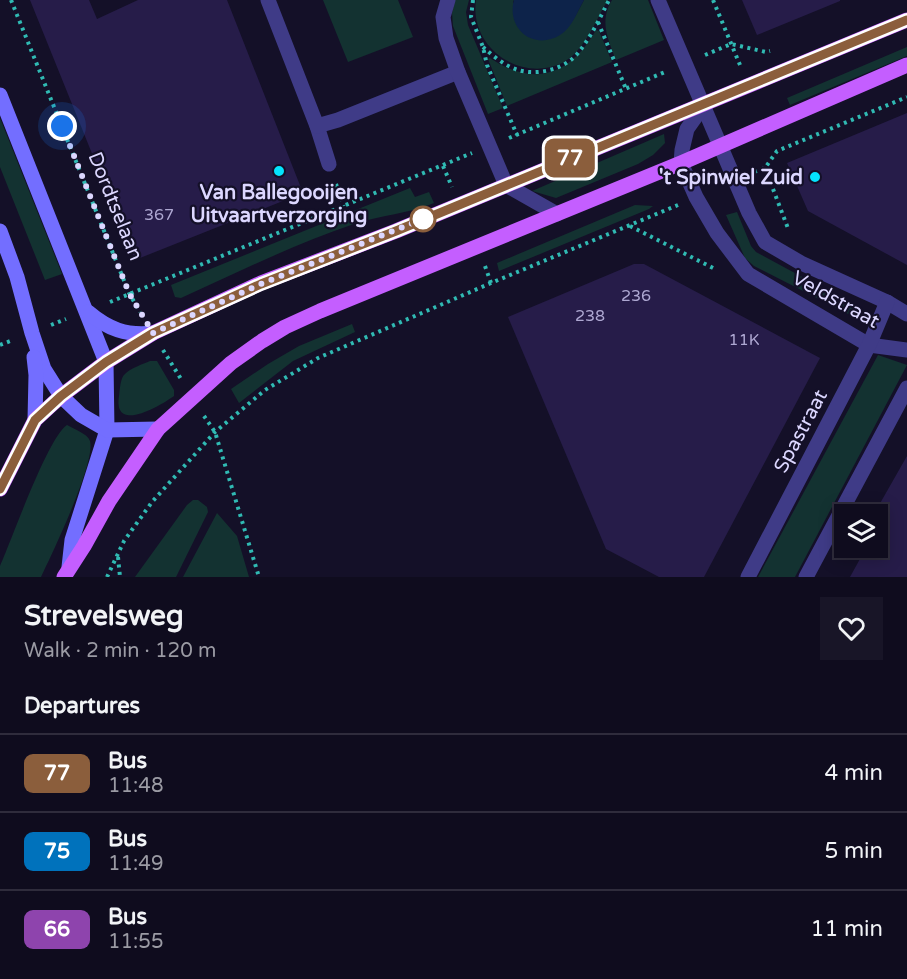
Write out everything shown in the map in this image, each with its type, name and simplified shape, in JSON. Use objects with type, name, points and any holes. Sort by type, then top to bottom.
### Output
[{"type":"main road","points":[[0,489],[35,420],[61,396],[106,362],[153,333],[261,284],[704,105],[907,20]]},
{"type":"main road","points":[[67,572],[109,501],[158,429],[231,363],[285,327],[681,163],[720,144],[907,65]]},
{"type":"main road","points":[[0,95],[106,362],[107,430],[72,540],[67,572]]},
{"type":"main road","points":[[0,231],[17,277],[44,369],[61,396],[81,415],[107,430],[158,429]]},
{"type":"main road","points":[[86,310],[110,328],[139,335],[153,333]]},
{"type":"main road","points":[[32,333],[36,375],[35,420]]},
{"type":"street","points":[[268,0],[317,126],[329,164]]},
{"type":"street","points":[[448,0],[443,17],[446,38],[506,185],[557,214]]},
{"type":"street","name":"Veldstraat","points":[[658,0],[749,213],[765,242],[801,263],[887,302],[907,314]]},
{"type":"street","points":[[317,126],[338,120],[458,72]]},
{"type":"street","points":[[681,163],[687,129],[704,105]]},
{"type":"street","name":"Veldstraat","points":[[681,163],[696,197],[717,232],[748,274],[869,345],[907,350]]},
{"type":"street","name":"Spastraat","points":[[748,577],[869,345],[887,302]]},
{"type":"street","points":[[806,577],[907,388]]},
{"type":"path","name":"Dordtselaan","points":[[11,0],[129,293],[215,432],[259,577]]},
{"type":"path","points":[[473,0],[471,17],[483,47],[487,65],[517,135]]},
{"type":"path","points":[[483,47],[518,70],[533,72],[563,65],[577,55],[609,0]]},
{"type":"path","points":[[713,0],[731,44]]},
{"type":"path","points":[[598,21],[626,89]]},
{"type":"path","points":[[129,293],[517,135],[731,44],[766,52],[777,48]]},
{"type":"path","points":[[735,179],[765,168],[777,151],[907,97]]},
{"type":"path","name":"Veldstraat","points":[[765,168],[801,263]]},
{"type":"path","points":[[107,577],[124,541],[152,502],[215,432],[265,390],[318,358],[696,197]]},
{"type":"path","points":[[630,225],[728,276],[748,274]]},
{"type":"path","points":[[118,555],[120,577]]},
{"type":"green space","points":[[323,0],[398,0],[413,37],[348,62]]},
{"type":"green space","points":[[455,0],[469,0],[466,12],[468,25],[503,108],[488,114],[453,26],[452,13]]},
{"type":"green space","points":[[476,0],[514,0],[513,2],[534,39],[545,39],[566,29],[584,0],[608,0],[589,35],[570,58],[546,68],[530,68],[514,64],[501,57],[489,46],[476,17]]},
{"type":"green space","points":[[612,0],[648,0],[664,40],[616,60],[605,23]]},
{"type":"green space","points":[[596,30],[599,31],[612,62],[507,106],[488,59],[521,73],[550,72],[563,67],[575,58]]},
{"type":"green space","points":[[907,47],[907,56],[790,105],[787,98]]},
{"type":"green space","points":[[0,118],[62,274],[45,280],[0,167]]},
{"type":"green space","points":[[664,134],[665,143],[653,155],[638,164],[556,198],[532,191]]},
{"type":"green space","points":[[410,188],[415,197],[429,192],[434,203],[364,221],[332,232],[181,298],[175,297],[171,285]]},
{"type":"green space","points":[[635,205],[653,206],[499,271],[497,263]]},
{"type":"green space","points":[[737,212],[751,246],[756,252],[867,312],[862,321],[754,266],[745,258],[726,215]]},
{"type":"green space","points":[[352,324],[355,332],[293,361],[239,403],[231,389],[299,346]]},
{"type":"green space","points":[[878,355],[907,365],[795,577],[758,577]]},
{"type":"green space","points":[[150,361],[157,361],[174,390],[174,396],[159,406],[139,414],[123,413],[119,407],[122,378],[130,370]]},
{"type":"green space","points":[[67,425],[89,438],[90,452],[80,487],[63,529],[41,577],[0,577],[0,566],[31,490],[50,448]]},
{"type":"green space","points":[[193,500],[198,500],[207,507],[208,512],[176,577],[135,577],[187,505]]},
{"type":"green space","points":[[217,513],[237,536],[249,577],[183,577]]},
{"type":"water","points":[[514,0],[584,0],[564,32],[550,39],[541,40],[532,39],[518,28],[514,20]]},
{"type":"building","points":[[30,0],[89,0],[97,19],[138,0],[227,0],[303,193],[135,260]]},
{"type":"building","points":[[742,0],[840,0],[840,1],[757,35]]},
{"type":"building","points":[[907,113],[907,265],[808,211],[787,163]]},
{"type":"building","points":[[634,264],[644,264],[820,358],[704,577],[659,577],[606,549],[508,317]]},
{"type":"building","points":[[907,456],[907,577],[850,577],[860,558],[888,558],[888,504],[880,504]]},
{"type":"bus line","name":"77","points":[[0,489],[35,420],[61,396],[106,362],[153,333],[261,284],[396,231],[907,20]]},
{"type":"place","name":"Van Ballegooijen Uitvaartverzorging","points":[[279,171]]},
{"type":"place","name":"'t Spinwiel Zuid","points":[[815,177]]},
{"type":"route","points":[[62,126],[129,293],[153,333],[261,284],[423,219]]}]
